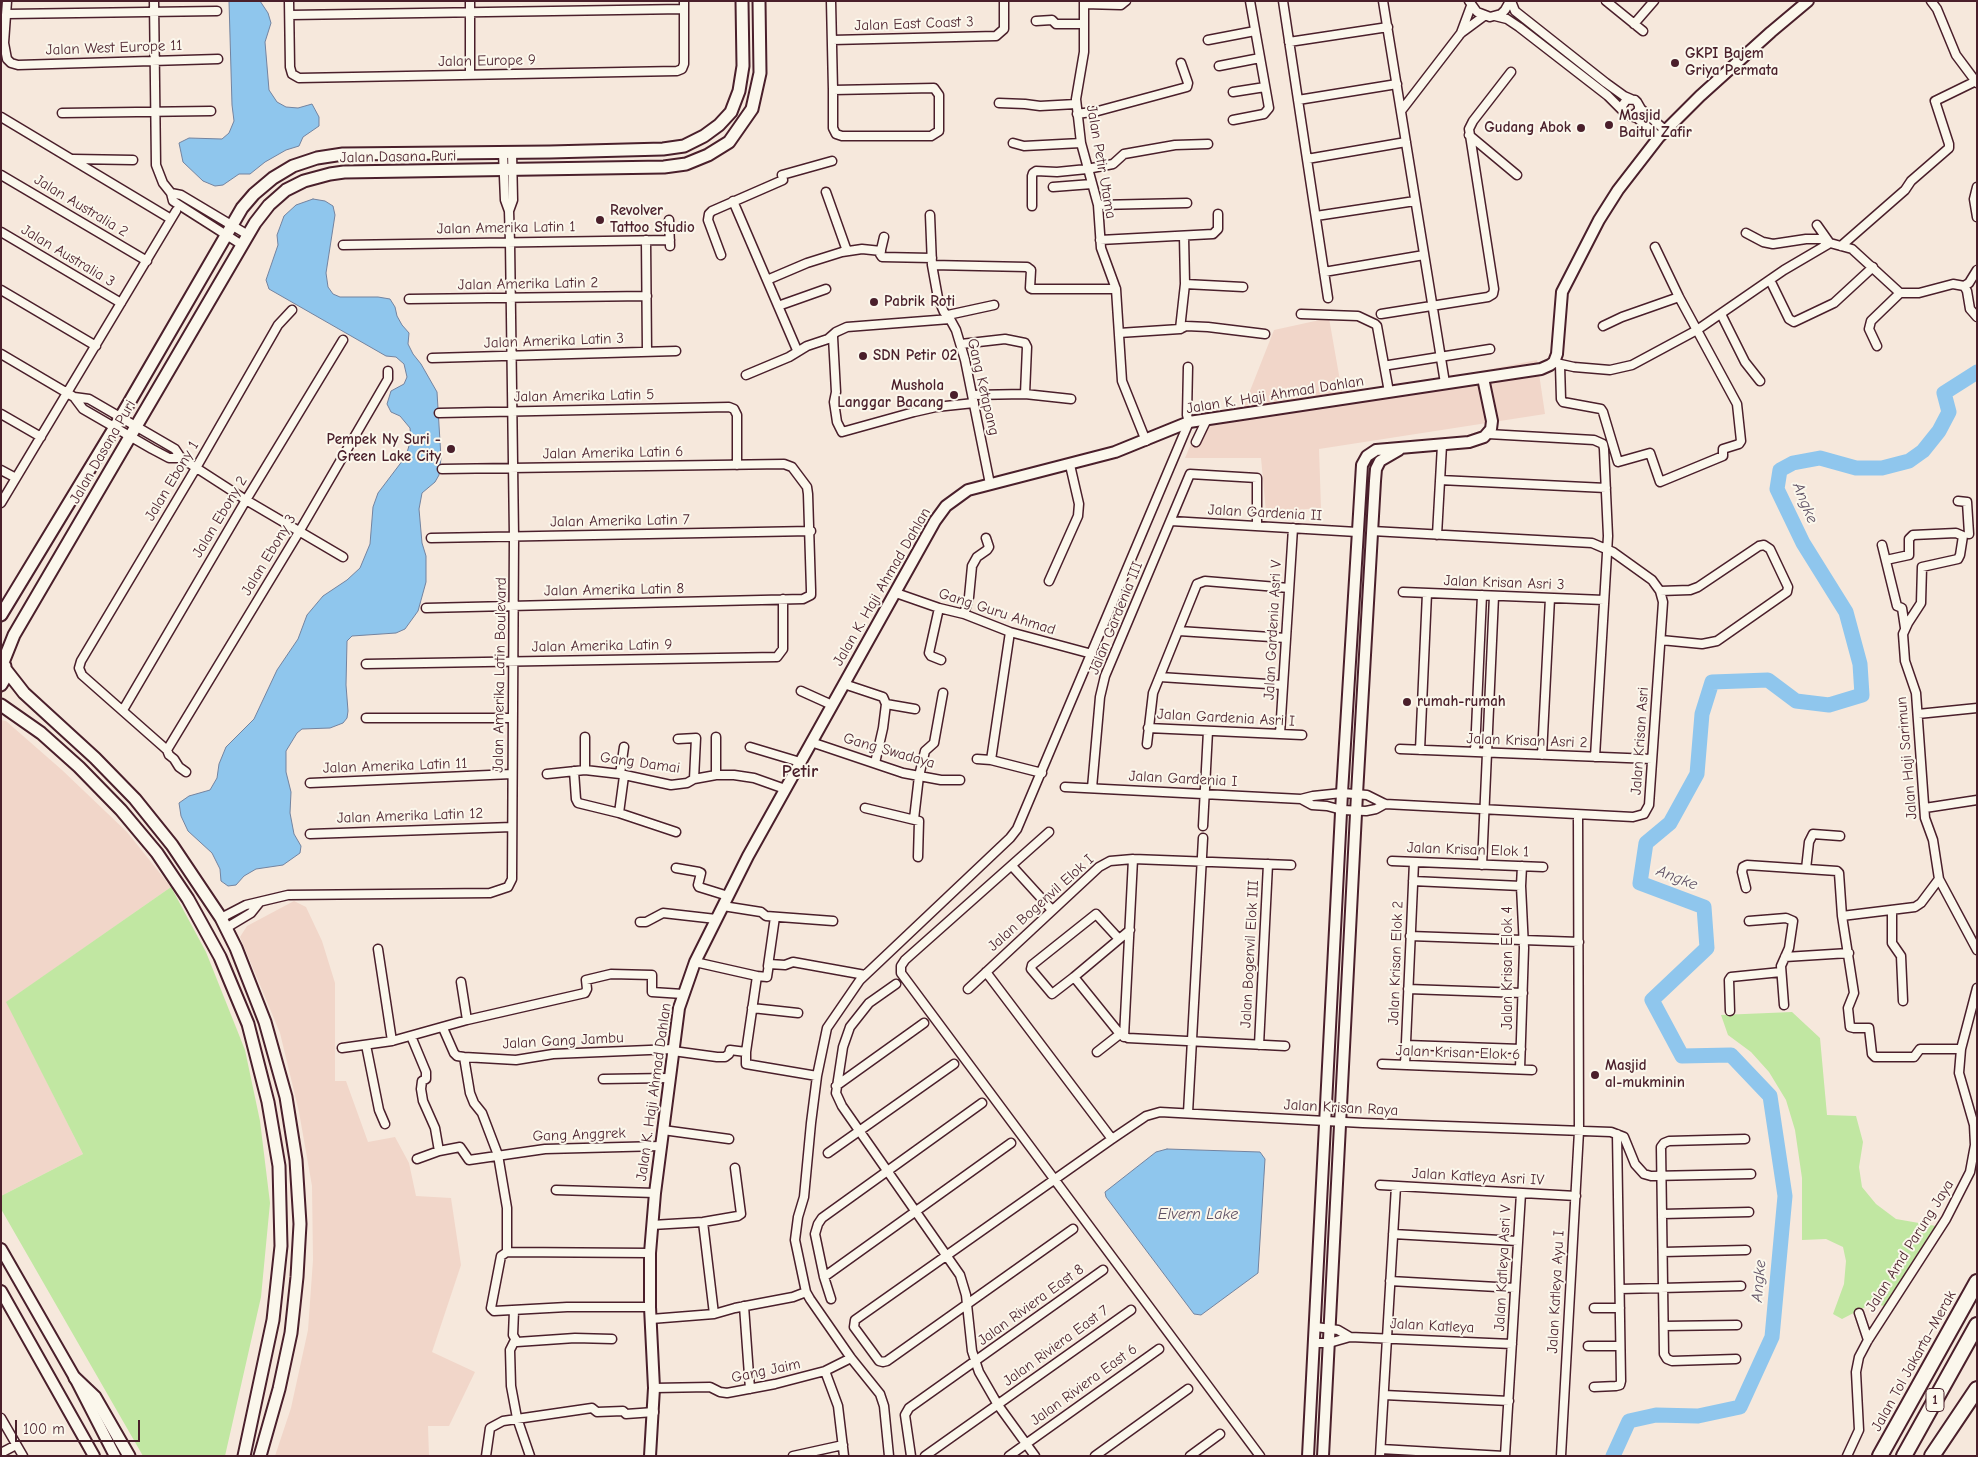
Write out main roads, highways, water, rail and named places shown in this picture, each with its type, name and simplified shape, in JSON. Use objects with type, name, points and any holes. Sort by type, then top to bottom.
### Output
[{"type":"highway","name":"Jalan Tol Jakarta–Merak","points":[[1880,1456],[1977,1282]]},
{"type":"highway","name":"1","points":[[1904,1456],[1977,1325]]},
{"type":"highway","points":[[1932,1456],[1977,1389]]},
{"type":"main road","name":"Jalan Dasana Puri","points":[[1,615],[242,208],[254,194],[273,178],[293,166],[317,158],[343,154],[663,149],[684,146],[704,136],[731,112],[739,91],[743,66],[742,1]]},
{"type":"main road","name":"Jalan Dasana Puri","points":[[1,685],[4,662],[14,635],[245,240],[269,205],[286,190],[304,181],[330,174],[680,165],[708,155],[729,142],[752,108],[760,73],[759,1]]},
{"type":"main road","points":[[4,662],[24,693],[95,758],[135,799],[172,845],[224,923],[268,1031],[286,1097],[297,1164],[299,1243],[292,1324],[279,1389],[260,1456]]},
{"type":"main road","points":[[1,705],[40,733],[79,767],[121,810],[157,853],[188,899],[220,957],[248,1024],[268,1102],[279,1166],[281,1246],[273,1320],[244,1456]]},
{"type":"main road","points":[[75,1378],[95,1397],[129,1456]]},
{"type":"water","points":[[229,1],[260,1],[268,13],[271,23],[265,42],[269,90],[277,102],[286,107],[298,108],[312,104],[319,117],[319,126],[303,137],[299,146],[286,150],[265,162],[250,174],[239,174],[223,185],[215,186],[203,181],[183,162],[179,143],[189,138],[222,139],[229,133],[234,121]]},
{"type":"water","points":[[313,199],[325,201],[333,206],[335,215],[326,273],[328,287],[333,294],[340,297],[378,297],[390,299],[402,325],[409,333],[408,344],[413,354],[437,392],[441,458],[439,475],[435,482],[422,493],[419,509],[422,543],[426,556],[426,582],[418,611],[405,629],[396,633],[352,636],[347,641],[346,685],[348,711],[347,718],[343,723],[330,728],[302,729],[297,733],[286,751],[286,772],[291,792],[290,813],[294,834],[301,846],[300,853],[283,865],[256,869],[244,876],[236,885],[228,886],[221,881],[220,869],[212,853],[188,831],[181,816],[179,803],[189,796],[210,790],[217,778],[219,764],[226,747],[254,719],[277,670],[298,639],[307,615],[323,596],[347,580],[360,568],[370,544],[373,507],[378,493],[406,456],[411,439],[410,428],[400,416],[391,412],[387,404],[391,391],[404,384],[407,377],[404,364],[396,357],[386,356],[269,289],[266,280],[278,245],[277,235],[284,216],[296,205]]},
{"type":"water","name":"Elvern Lake","points":[[1167,1149],[1260,1152],[1265,1159],[1258,1273],[1201,1315],[1194,1314],[1106,1197],[1105,1192],[1156,1152]]},
{"type":"waterway","name":"Angke","points":[[1613,1456],[1629,1421],[1656,1415],[1698,1416],[1740,1407],[1772,1337],[1785,1196],[1770,1096],[1731,1055],[1682,1056],[1652,1000],[1707,948],[1704,907],[1640,883],[1646,843],[1670,823],[1697,774],[1702,714],[1712,682],[1768,680],[1796,701],[1829,705],[1862,695],[1860,664],[1846,612],[1803,543],[1777,489],[1780,470],[1793,463],[1820,458],[1856,468],[1882,468],[1909,461],[1923,451],[1939,431],[1949,412],[1944,393],[1977,372]]},
{"type":"place","name":"GKPI Bajem Griya Permata","points":[[1675,63]]},
{"type":"place","name":"Masjid Baitul Zafir","points":[[1609,125]]},
{"type":"place","name":"Gudang Abok","points":[[1581,128]]},
{"type":"place","name":"Revolver Tattoo Studio","points":[[600,220]]},
{"type":"place","name":"Pabrik Roti","points":[[874,302]]},
{"type":"place","name":"SDN Petir 02","points":[[863,356]]},
{"type":"place","name":"Mushola Langgar Bacang","points":[[954,395]]},
{"type":"place","name":"Pempek Ny Suri - Green Lake City","points":[[451,449]]},
{"type":"place","name":"rumah-rumah","points":[[1407,702]]},
{"type":"place","name":"Masjid al-mukminin","points":[[1595,1075]]},
{"type":"district","name":"Petir","points":[[800,772]]}]
